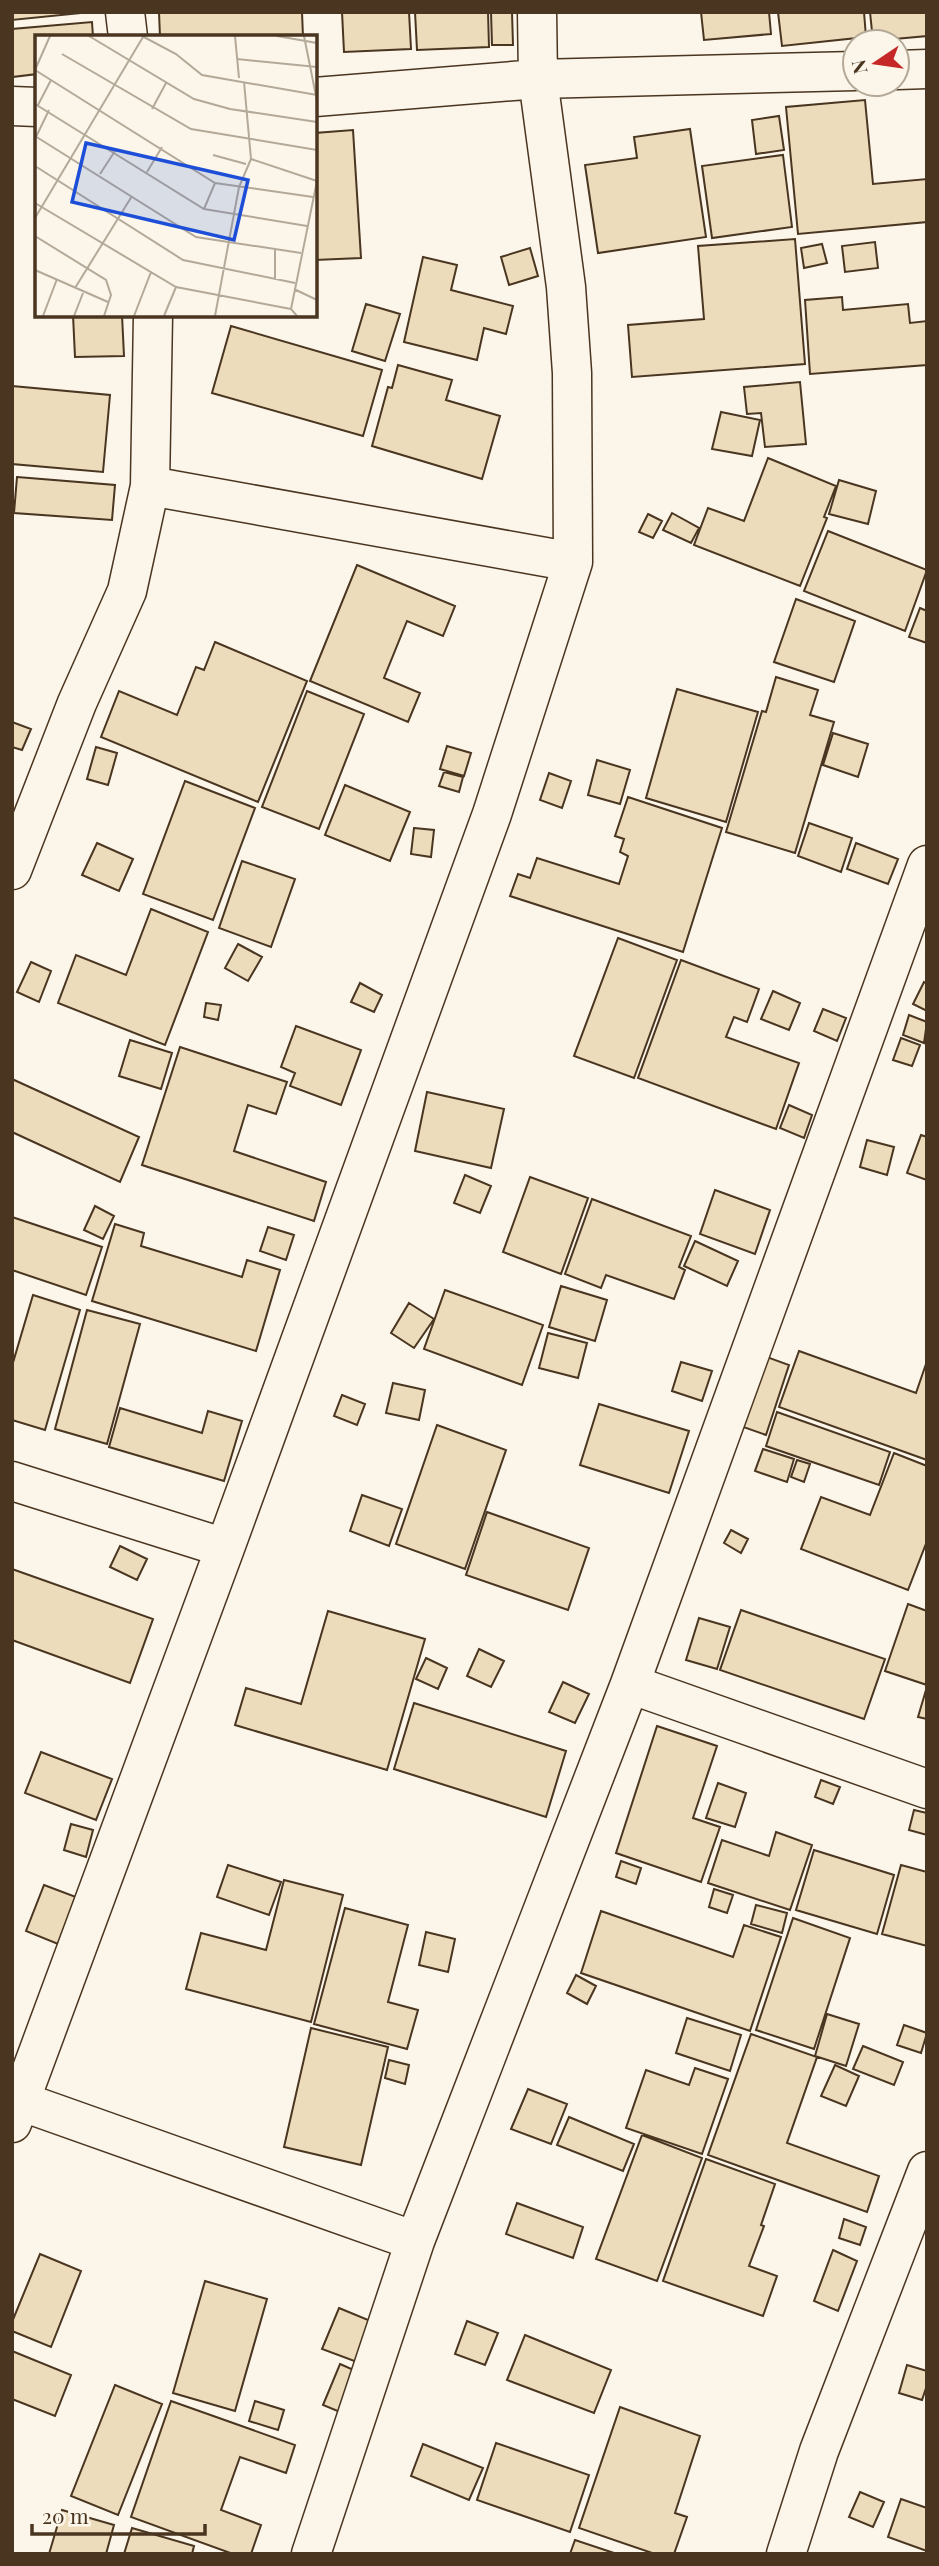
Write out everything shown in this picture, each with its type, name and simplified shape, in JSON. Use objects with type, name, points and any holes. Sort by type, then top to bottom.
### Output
[{"type":"street","points":[[125,12],[128,35]]},
{"type":"street","points":[[415,2241],[16,2112],[492,814],[573,562],[572,373],[566,288],[538,79],[537,12]]},
{"type":"street","points":[[317,97],[538,79],[841,71]]},
{"type":"street","points":[[12,106],[35,107]]},
{"type":"street","points":[[12,870],[77,703],[127,591],[150,486],[153,317]]},
{"type":"street","points":[[150,486],[573,562]]},
{"type":"street","points":[[311,2554],[415,2241],[630,1684],[927,864]]},
{"type":"street","points":[[12,1481],[225,1548]]},
{"type":"street","points":[[630,1684],[927,1789]]},
{"type":"street","points":[[786,2554],[819,2451],[927,2171]]},
{"type":"building","points":[[12,12],[91,12],[12,20]]},
{"type":"building","points":[[159,12],[302,12],[303,35],[160,35]]},
{"type":"building","points":[[342,12],[409,12],[411,49],[344,52]]},
{"type":"building","points":[[415,12],[488,12],[489,47],[417,50]]},
{"type":"building","points":[[491,12],[512,12],[513,45],[492,45]]},
{"type":"building","points":[[701,12],[769,12],[771,34],[704,40]]},
{"type":"building","points":[[778,12],[864,12],[865,28],[841,28],[841,40],[782,46]]},
{"type":"building","points":[[870,12],[927,12],[927,36],[911,37],[911,28],[872,28]]},
{"type":"building","points":[[92,22],[93,35],[35,35],[35,74],[12,77],[12,29]]},
{"type":"building","points":[[865,100],[873,184],[927,179],[927,222],[798,234],[786,107]]},
{"type":"building","points":[[779,116],[784,150],[756,154],[752,120]]},
{"type":"building","points":[[690,129],[706,237],[598,253],[585,165],[637,158],[634,137]]},
{"type":"building","points":[[353,130],[361,258],[317,260],[317,133]]},
{"type":"building","points":[[783,155],[792,227],[712,238],[702,166]]},
{"type":"building","points":[[795,239],[805,364],[632,377],[628,325],[704,319],[698,246]]},
{"type":"building","points":[[875,242],[878,268],[845,272],[842,246]]},
{"type":"building","points":[[822,244],[827,263],[804,268],[801,248]]},
{"type":"building","points":[[530,248],[538,276],[509,285],[501,257]]},
{"type":"building","points":[[423,257],[457,265],[451,290],[513,306],[506,334],[484,328],[477,360],[404,342]]},
{"type":"building","points":[[842,297],[843,310],[908,304],[910,323],[927,321],[927,365],[810,374],[805,300]]},
{"type":"building","points":[[366,304],[400,314],[385,361],[352,351]]},
{"type":"building","points":[[73,317],[122,317],[124,356],[75,357]]},
{"type":"building","points":[[231,326],[382,370],[363,436],[212,393]]},
{"type":"building","points":[[398,365],[452,380],[446,400],[500,416],[482,479],[372,446],[388,387],[392,388]]},
{"type":"building","points":[[800,382],[806,444],[765,447],[761,413],[747,414],[744,387]]},
{"type":"building","points":[[12,386],[110,395],[103,472],[12,464]]},
{"type":"building","points":[[721,412],[760,420],[752,456],[712,449]]},
{"type":"building","points":[[768,458],[836,486],[824,517],[827,518],[800,586],[694,545],[708,508],[744,521]]},
{"type":"building","points":[[17,477],[115,485],[112,520],[14,513]]},
{"type":"building","points":[[839,480],[876,491],[868,524],[829,514]]},
{"type":"building","points":[[672,513],[699,528],[691,543],[663,530]]},
{"type":"building","points":[[648,514],[662,521],[653,538],[639,532]]},
{"type":"building","points":[[828,531],[927,570],[905,631],[804,591]]},
{"type":"building","points":[[357,565],[455,606],[443,636],[407,621],[384,678],[420,693],[408,722],[310,681]]},
{"type":"building","points":[[796,599],[855,621],[834,682],[774,662]]},
{"type":"building","points":[[920,608],[927,611],[927,643],[909,637]]},
{"type":"building","points":[[215,642],[307,681],[258,802],[101,737],[119,691],[177,715],[196,667],[204,670]]},
{"type":"building","points":[[776,677],[818,690],[810,715],[834,722],[795,853],[726,832],[762,711],[766,712]]},
{"type":"building","points":[[677,689],[758,712],[726,822],[646,798]]},
{"type":"building","points":[[307,691],[364,714],[319,829],[262,807]]},
{"type":"building","points":[[12,722],[31,729],[22,750],[12,747]]},
{"type":"building","points":[[833,733],[868,744],[858,777],[823,765]]},
{"type":"building","points":[[447,746],[471,753],[464,776],[440,769]]},
{"type":"building","points":[[96,747],[117,753],[108,785],[87,779]]},
{"type":"building","points":[[597,760],[630,770],[620,804],[588,795]]},
{"type":"building","points":[[444,772],[463,777],[459,792],[439,786]]},
{"type":"building","points":[[549,773],[571,781],[562,808],[540,800]]},
{"type":"building","points":[[185,781],[255,808],[213,920],[143,894]]},
{"type":"building","points":[[345,785],[410,812],[390,861],[325,835]]},
{"type":"building","points":[[628,797],[722,828],[683,952],[510,896],[518,874],[530,878],[537,858],[619,884],[628,856],[620,852],[624,839],[615,836]]},
{"type":"building","points":[[809,823],[852,838],[841,872],[798,856]]},
{"type":"building","points":[[414,828],[434,830],[431,857],[411,854]]},
{"type":"building","points":[[97,843],[133,859],[119,891],[82,875]]},
{"type":"building","points":[[856,843],[898,859],[888,884],[847,869]]},
{"type":"building","points":[[242,861],[295,879],[271,947],[219,928]]},
{"type":"building","points":[[151,909],[208,932],[165,1045],[58,1003],[76,955],[126,975]]},
{"type":"building","points":[[618,938],[677,960],[634,1078],[574,1056]]},
{"type":"building","points":[[238,944],[262,957],[248,981],[225,968]]},
{"type":"building","points":[[681,960],[759,989],[747,1022],[734,1017],[726,1037],[799,1063],[776,1129],[638,1078]]},
{"type":"building","points":[[31,962],[51,971],[39,1002],[17,992]]},
{"type":"building","points":[[924,982],[927,984],[927,1011],[913,1004]]},
{"type":"building","points":[[360,983],[382,995],[374,1012],[351,1002]]},
{"type":"building","points":[[773,991],[800,1003],[789,1030],[761,1019]]},
{"type":"building","points":[[206,1003],[221,1005],[218,1020],[204,1017]]},
{"type":"building","points":[[823,1009],[846,1018],[837,1041],[814,1031]]},
{"type":"building","points":[[909,1015],[927,1022],[924,1043],[903,1035]]},
{"type":"building","points":[[296,1026],[361,1050],[341,1105],[290,1086],[295,1073],[281,1067]]},
{"type":"building","points":[[901,1038],[920,1045],[912,1066],[893,1060]]},
{"type":"building","points":[[130,1040],[172,1053],[161,1089],[119,1076]]},
{"type":"building","points":[[180,1047],[287,1082],[276,1114],[248,1105],[234,1151],[326,1182],[314,1221],[142,1165]]},
{"type":"building","points":[[12,1079],[139,1137],[120,1182],[12,1132]]},
{"type":"building","points":[[427,1092],[504,1109],[491,1168],[415,1151]]},
{"type":"building","points":[[789,1105],[812,1115],[804,1138],[780,1128]]},
{"type":"building","points":[[921,1135],[927,1137],[927,1180],[907,1173]]},
{"type":"building","points":[[867,1140],[894,1147],[887,1175],[860,1167]]},
{"type":"building","points":[[465,1175],[491,1186],[480,1213],[454,1203]]},
{"type":"building","points":[[530,1177],[588,1198],[561,1274],[503,1252]]},
{"type":"building","points":[[715,1190],[770,1210],[755,1254],[700,1234]]},
{"type":"building","points":[[592,1199],[691,1236],[679,1267],[685,1270],[674,1299],[606,1275],[601,1288],[565,1274]]},
{"type":"building","points":[[95,1206],[114,1216],[103,1239],[84,1230]]},
{"type":"building","points":[[12,1217],[102,1247],[86,1295],[12,1270]]},
{"type":"building","points":[[115,1224],[144,1233],[141,1246],[242,1277],[247,1260],[280,1270],[256,1351],[92,1301]]},
{"type":"building","points":[[268,1227],[294,1235],[286,1260],[260,1251]]},
{"type":"building","points":[[695,1241],[738,1261],[727,1286],[684,1266]]},
{"type":"building","points":[[561,1286],[607,1300],[595,1341],[549,1327]]},
{"type":"building","points":[[445,1290],[543,1325],[522,1385],[424,1349]]},
{"type":"building","points":[[33,1295],[80,1310],[45,1430],[12,1420],[12,1366]]},
{"type":"building","points":[[409,1303],[434,1319],[414,1348],[391,1333]]},
{"type":"building","points":[[87,1310],[140,1324],[107,1444],[55,1429]]},
{"type":"building","points":[[548,1333],[587,1343],[578,1378],[539,1368]]},
{"type":"building","points":[[799,1351],[916,1393],[927,1361],[927,1460],[779,1407]]},
{"type":"building","points":[[753,1352],[789,1365],[766,1435],[729,1422]]},
{"type":"building","points":[[681,1362],[712,1371],[702,1401],[672,1391]]},
{"type":"building","points":[[393,1383],[425,1390],[419,1420],[386,1413]]},
{"type":"building","points":[[342,1395],[365,1404],[357,1425],[334,1416]]},
{"type":"building","points":[[599,1404],[689,1431],[669,1493],[580,1465]]},
{"type":"building","points":[[120,1408],[202,1433],[208,1411],[242,1421],[224,1481],[109,1447]]},
{"type":"building","points":[[777,1412],[890,1452],[879,1485],[766,1446]]},
{"type":"building","points":[[437,1425],[506,1450],[465,1569],[396,1544]]},
{"type":"building","points":[[763,1449],[794,1459],[787,1482],[755,1471]]},
{"type":"building","points":[[894,1453],[927,1466],[927,1541],[908,1590],[801,1549],[821,1497],[870,1515]]},
{"type":"building","points":[[797,1460],[810,1464],[804,1482],[791,1477]]},
{"type":"building","points":[[362,1495],[402,1509],[389,1546],[350,1531]]},
{"type":"building","points":[[487,1512],[589,1548],[568,1610],[466,1575]]},
{"type":"building","points":[[731,1530],[748,1539],[741,1553],[724,1543]]},
{"type":"building","points":[[120,1546],[147,1559],[137,1580],[110,1567]]},
{"type":"building","points":[[12,1569],[153,1619],[130,1683],[12,1640]]},
{"type":"building","points":[[908,1604],[927,1611],[927,1685],[885,1671]]},
{"type":"building","points":[[741,1610],[885,1659],[864,1719],[720,1670]]},
{"type":"building","points":[[328,1611],[425,1639],[387,1770],[235,1725],[246,1688],[301,1704]]},
{"type":"building","points":[[699,1618],[730,1627],[717,1669],[686,1660]]},
{"type":"building","points":[[479,1649],[504,1661],[491,1687],[467,1676]]},
{"type":"building","points":[[426,1658],[447,1668],[438,1689],[416,1679]]},
{"type":"building","points":[[563,1682],[589,1694],[575,1723],[549,1712]]},
{"type":"building","points":[[927,1690],[927,1719],[918,1717]]},
{"type":"building","points":[[414,1703],[566,1751],[546,1817],[394,1769]]},
{"type":"building","points":[[657,1726],[717,1746],[693,1818],[720,1827],[701,1882],[616,1853]]},
{"type":"building","points":[[41,1752],[112,1779],[96,1820],[25,1793]]},
{"type":"building","points":[[821,1780],[840,1787],[833,1804],[815,1797]]},
{"type":"building","points":[[718,1783],[746,1793],[735,1827],[706,1818]]},
{"type":"building","points":[[914,1810],[927,1813],[927,1835],[909,1830]]},
{"type":"building","points":[[71,1824],[93,1830],[86,1857],[64,1850]]},
{"type":"building","points":[[776,1832],[812,1845],[790,1910],[708,1883],[722,1840],[769,1856]]},
{"type":"building","points":[[814,1850],[894,1875],[877,1934],[796,1910]]},
{"type":"building","points":[[621,1861],[641,1868],[636,1884],[616,1877]]},
{"type":"building","points":[[228,1865],[281,1882],[269,1915],[217,1897]]},
{"type":"building","points":[[901,1865],[927,1872],[927,1946],[882,1934]]},
{"type":"building","points":[[284,1880],[343,1895],[311,2022],[186,1989],[201,1933],[266,1950]]},
{"type":"building","points":[[44,1885],[76,1897],[58,1944],[26,1931]]},
{"type":"building","points":[[714,1889],[733,1895],[727,1913],[709,1907]]},
{"type":"building","points":[[756,1905],[787,1913],[782,1933],[751,1924]]},
{"type":"building","points":[[345,1908],[408,1925],[388,2002],[418,2010],[407,2049],[314,2024]]},
{"type":"building","points":[[601,1911],[733,1957],[744,1925],[781,1937],[750,2031],[581,1973]]},
{"type":"building","points":[[793,1918],[850,1938],[814,2049],[756,2030]]},
{"type":"building","points":[[426,1932],[455,1939],[448,1972],[419,1965]]},
{"type":"building","points":[[576,1975],[596,1986],[587,2004],[567,1993]]},
{"type":"building","points":[[827,2014],[859,2024],[846,2066],[815,2056]]},
{"type":"building","points":[[687,2018],[741,2035],[730,2071],[676,2053]]},
{"type":"building","points":[[904,2025],[927,2033],[921,2053],[897,2045]]},
{"type":"building","points":[[311,2028],[388,2047],[361,2165],[284,2147]]},
{"type":"building","points":[[751,2034],[817,2057],[787,2143],[879,2176],[867,2212],[708,2155]]},
{"type":"building","points":[[863,2046],[903,2062],[894,2085],[853,2069]]},
{"type":"building","points":[[389,2060],[409,2065],[405,2084],[385,2078]]},
{"type":"building","points":[[835,2065],[859,2076],[846,2106],[821,2096]]},
{"type":"building","points":[[695,2068],[728,2079],[702,2154],[626,2128],[646,2070],[689,2085]]},
{"type":"building","points":[[528,2089],[567,2104],[551,2144],[511,2129]]},
{"type":"building","points":[[569,2117],[634,2144],[623,2171],[557,2145]]},
{"type":"building","points":[[642,2135],[702,2158],[657,2281],[596,2259]]},
{"type":"building","points":[[706,2159],[775,2184],[761,2225],[764,2226],[749,2266],[777,2276],[763,2316],[663,2281]]},
{"type":"building","points":[[517,2203],[583,2227],[573,2258],[506,2234]]},
{"type":"building","points":[[844,2219],[866,2227],[860,2245],[839,2238]]},
{"type":"building","points":[[833,2250],[857,2261],[838,2311],[814,2301]]},
{"type":"building","points":[[40,2254],[81,2271],[51,2347],[12,2331],[12,2322]]},
{"type":"building","points":[[205,2281],[267,2299],[235,2411],[173,2393]]},
{"type":"building","points":[[339,2308],[373,2322],[357,2362],[322,2349]]},
{"type":"building","points":[[467,2321],[498,2333],[485,2365],[455,2354]]},
{"type":"building","points":[[525,2335],[611,2370],[594,2413],[507,2380]]},
{"type":"building","points":[[12,2351],[71,2375],[55,2416],[12,2399]]},
{"type":"building","points":[[340,2364],[356,2371],[340,2412],[323,2405]]},
{"type":"building","points":[[907,2365],[927,2371],[927,2385],[922,2400],[899,2393]]},
{"type":"building","points":[[115,2385],[162,2404],[118,2515],[71,2496]]},
{"type":"building","points":[[171,2401],[295,2445],[286,2473],[240,2457],[221,2510],[261,2525],[251,2554],[233,2554],[131,2517]]},
{"type":"building","points":[[255,2401],[284,2410],[278,2430],[249,2421]]},
{"type":"building","points":[[620,2407],[700,2436],[675,2513],[687,2517],[674,2554],[655,2554],[579,2528]]},
{"type":"building","points":[[496,2443],[589,2475],[570,2532],[477,2500]]},
{"type":"building","points":[[423,2444],[483,2468],[469,2500],[411,2476]]},
{"type":"building","points":[[860,2492],[884,2502],[873,2527],[849,2517]]},
{"type":"building","points":[[901,2499],[927,2508],[927,2551],[888,2537]]},
{"type":"building","points":[[62,2510],[114,2525],[106,2554],[49,2554]]},
{"type":"building","points":[[132,2528],[194,2546],[192,2554],[124,2554]]},
{"type":"building","points":[[575,2540],[617,2554],[570,2554]]}]
